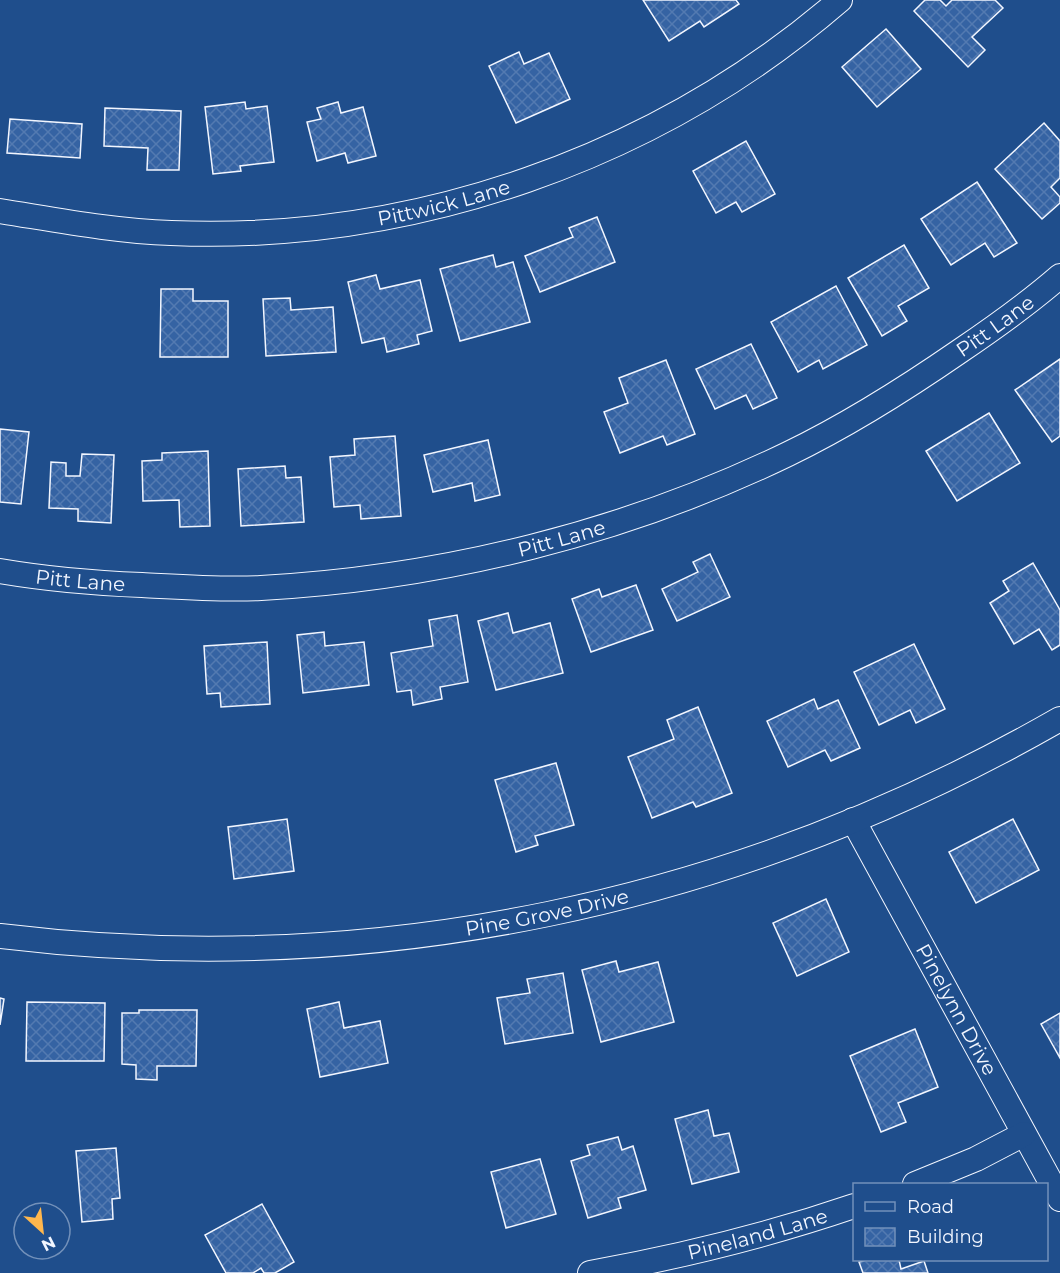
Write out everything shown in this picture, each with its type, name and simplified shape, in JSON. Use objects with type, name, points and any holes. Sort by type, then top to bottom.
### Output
[{"type":"street","name":"Pittwick Lane","points":[[0,211],[128,230],[216,234],[263,232],[347,223],[464,199],[545,175],[649,128],[749,69],[784,45],[840,0]]},
{"type":"street","name":"Pitt Lane","points":[[0,571],[99,583],[259,588],[405,573],[481,559],[574,536],[652,511],[788,454],[877,405],[929,372],[980,337],[1060,276]]},
{"type":"street","name":"Pine Grove Drive","points":[[0,936],[112,946],[229,949],[326,945],[443,933],[574,909],[670,885],[755,857],[853,820],[950,778],[1060,719]]},
{"type":"street","name":"Pinelynn Drive","points":[[853,820],[1060,1199]]},
{"type":"street","points":[[920,1183],[976,1159],[1024,1134]]},
{"type":"street","name":"Pineland Lane","points":[[590,1273],[649,1262],[726,1243],[853,1207]]},
{"type":"building","points":[[643,0],[736,0],[739,4],[704,27],[700,21],[669,41]]},
{"type":"building","points":[[925,0],[940,0],[946,6],[952,0],[995,0],[1003,8],[972,37],[985,50],[968,67],[914,11]]},
{"type":"building","points":[[886,29],[921,69],[877,107],[842,67]]},
{"type":"building","points":[[519,52],[524,64],[549,53],[570,99],[516,123],[489,66]]},
{"type":"building","points":[[245,102],[246,109],[267,106],[274,162],[240,166],[241,171],[213,174],[205,107]]},
{"type":"building","points":[[338,102],[341,113],[363,107],[376,156],[348,163],[345,153],[317,161],[307,122],[321,119],[317,108]]},
{"type":"building","points":[[105,108],[181,111],[179,170],[147,170],[148,148],[104,146]]},
{"type":"building","points":[[10,119],[82,124],[80,158],[7,153]]},
{"type":"building","points":[[1044,123],[1060,141],[1060,178],[1051,187],[1060,197],[1060,203],[1042,219],[995,169]]},
{"type":"building","points":[[746,141],[775,194],[742,212],[736,202],[716,213],[693,171]]},
{"type":"building","points":[[977,182],[1017,243],[994,257],[985,243],[951,265],[921,219]]},
{"type":"building","points":[[597,217],[615,262],[540,292],[525,256],[573,237],[569,228]]},
{"type":"building","points":[[904,245],[929,288],[898,306],[907,321],[882,336],[848,278]]},
{"type":"building","points":[[493,255],[496,267],[513,262],[530,322],[460,341],[440,269]]},
{"type":"building","points":[[376,275],[380,289],[420,280],[432,331],[417,335],[419,344],[387,352],[384,338],[362,343],[348,282]]},
{"type":"building","points":[[836,286],[867,345],[823,369],[819,360],[798,372],[771,322]]},
{"type":"building","points":[[161,289],[193,289],[193,301],[228,301],[228,357],[160,357]]},
{"type":"building","points":[[290,298],[291,310],[333,307],[336,352],[266,356],[263,299]]},
{"type":"building","points":[[751,344],[777,398],[753,409],[746,395],[715,409],[696,369]]},
{"type":"building","points":[[1060,359],[1060,436],[1052,442],[1015,390]]},
{"type":"building","points":[[666,360],[695,434],[667,445],[663,436],[620,453],[604,412],[628,403],[619,378]]},
{"type":"building","points":[[989,413],[1020,463],[957,501],[926,451]]},
{"type":"building","points":[[0,429],[29,432],[21,504],[0,502]]},
{"type":"building","points":[[395,436],[401,516],[361,519],[360,505],[334,507],[330,457],[355,455],[354,439]]},
{"type":"building","points":[[488,440],[500,495],[475,501],[472,483],[433,492],[424,455]]},
{"type":"building","points":[[208,451],[210,526],[180,527],[179,500],[143,501],[142,461],[162,460],[162,453]]},
{"type":"building","points":[[82,454],[114,455],[111,523],[78,521],[78,509],[49,508],[51,462],[66,463],[66,476],[80,476]]},
{"type":"building","points":[[285,466],[286,478],[301,477],[304,522],[241,526],[238,469]]},
{"type":"building","points":[[710,554],[730,597],[677,621],[662,589],[698,572],[693,562]]},
{"type":"building","points":[[1033,563],[1060,610],[1060,645],[1052,650],[1039,629],[1014,644],[990,603],[1009,591],[1003,581]]},
{"type":"building","points":[[636,585],[653,630],[591,652],[572,599],[599,589],[602,597]]},
{"type":"building","points":[[508,613],[513,633],[550,623],[563,673],[496,690],[478,621]]},
{"type":"building","points":[[457,615],[468,682],[440,687],[442,699],[413,705],[411,690],[397,692],[391,653],[433,646],[429,620]]},
{"type":"building","points":[[324,632],[325,646],[364,642],[369,685],[303,693],[297,635]]},
{"type":"building","points":[[267,642],[270,704],[221,707],[220,693],[207,694],[204,646]]},
{"type":"building","points":[[914,644],[945,709],[916,723],[910,710],[879,725],[854,672]]},
{"type":"building","points":[[814,699],[818,709],[838,700],[860,748],[831,761],[825,750],[788,767],[767,721]]},
{"type":"building","points":[[698,707],[732,793],[696,807],[693,802],[652,818],[628,757],[674,739],[667,720]]},
{"type":"building","points":[[556,763],[574,825],[535,836],[538,845],[516,852],[495,780]]},
{"type":"building","points":[[287,819],[294,871],[234,879],[228,827]]},
{"type":"building","points":[[1013,819],[1039,870],[976,903],[949,852]]},
{"type":"building","points":[[826,899],[849,952],[797,976],[773,923]]},
{"type":"building","points":[[616,961],[619,972],[658,962],[674,1022],[601,1042],[582,970]]},
{"type":"building","points":[[563,973],[573,1033],[505,1044],[497,998],[530,993],[527,979]]},
{"type":"building","points":[[0,998],[4,999],[0,1025]]},
{"type":"building","points":[[27,1002],[105,1003],[104,1061],[26,1061]]},
{"type":"building","points":[[339,1002],[344,1028],[380,1021],[388,1063],[320,1077],[307,1009]]},
{"type":"building","points":[[139,1010],[197,1010],[196,1066],[157,1066],[157,1080],[136,1079],[136,1065],[122,1064],[122,1013],[139,1013]]},
{"type":"building","points":[[1060,1013],[1060,1058],[1041,1024]]},
{"type":"building","points":[[915,1029],[938,1087],[898,1103],[906,1122],[881,1132],[850,1056]]},
{"type":"building","points":[[708,1110],[714,1136],[729,1133],[739,1172],[692,1184],[675,1119]]},
{"type":"building","points":[[618,1137],[622,1150],[633,1146],[646,1190],[618,1198],[621,1208],[588,1218],[571,1161],[590,1155],[587,1145]]},
{"type":"building","points":[[116,1148],[120,1198],[112,1199],[113,1219],[82,1222],[76,1151]]},
{"type":"building","points":[[540,1159],[556,1214],[506,1228],[491,1172]]},
{"type":"building","points":[[262,1204],[294,1262],[275,1273],[264,1273],[261,1268],[253,1273],[226,1273],[205,1235]]},
{"type":"building","points":[[899,1261],[901,1269],[924,1261],[928,1273],[863,1273],[859,1262]]}]
